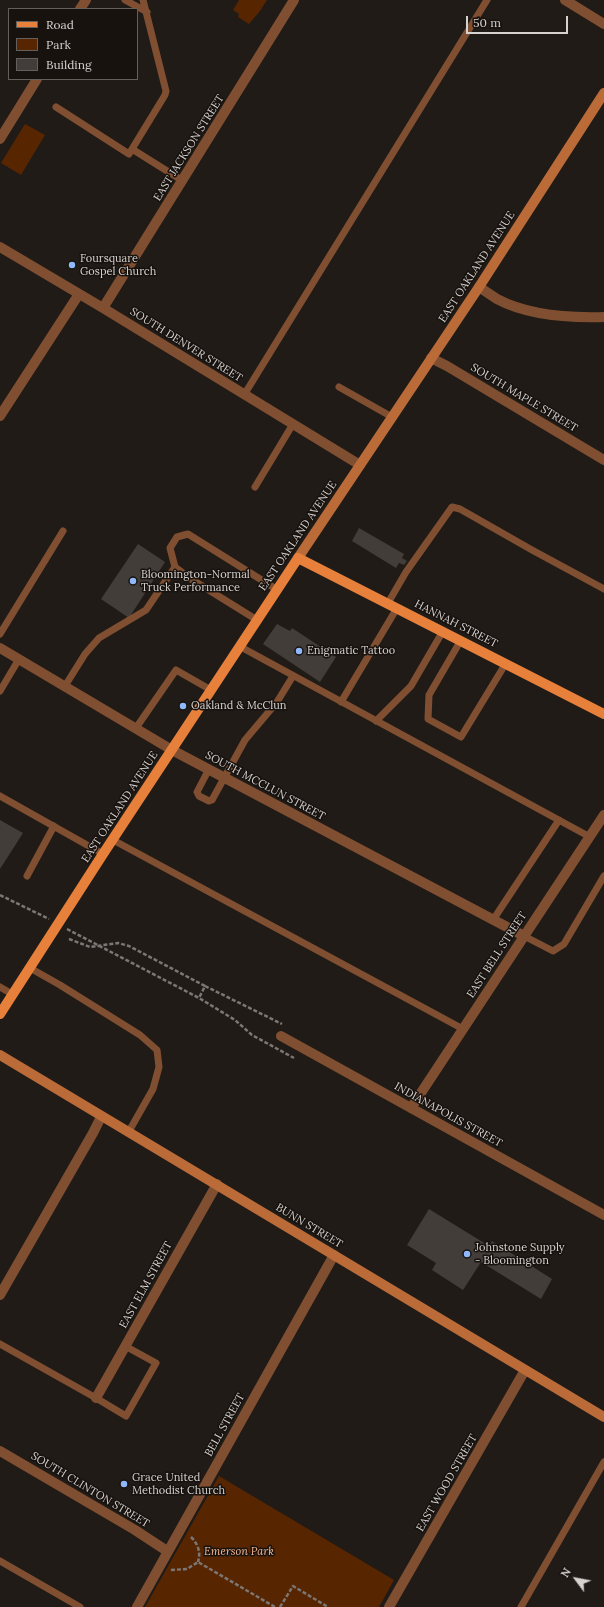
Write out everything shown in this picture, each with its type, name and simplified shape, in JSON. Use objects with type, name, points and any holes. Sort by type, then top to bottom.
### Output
[{"type":"main road","name":"EAST OAKLAND AVENUE","points":[[0,1014],[276,589],[298,558]]},
{"type":"main road","name":"HANNAH STREET","points":[[298,558],[604,714]]},
{"type":"street","name":"EAST JACKSON STREET","points":[[103,308],[294,0]]},
{"type":"street","points":[[565,0],[604,24]]},
{"type":"street","points":[[0,139],[36,80]]},
{"type":"street","name":"EAST OAKLAND AVENUE","points":[[298,558],[479,287],[604,93]]},
{"type":"street","name":"SOUTH DENVER STREET","points":[[0,247],[360,465]]},
{"type":"street","points":[[479,287],[497,299],[529,309],[570,317],[604,317]]},
{"type":"street","points":[[0,416],[79,294]]},
{"type":"street","name":"SOUTH MAPLE STREET","points":[[431,358],[448,366],[604,460]]},
{"type":"street","name":"SOUTH MCCLUN STREET","points":[[0,648],[172,750],[524,936]]},
{"type":"street","name":"EAST BELL STREET","points":[[411,1108],[604,816]]},
{"type":"street","name":"INDIANAPOLIS STREET","points":[[281,1036],[604,1215]]},
{"type":"street","name":"BUNN STREET","points":[[0,1056],[128,1133],[217,1184],[604,1417]]},
{"type":"street","points":[[0,1295],[101,1117]]},
{"type":"street","name":"EAST ELM STREET","points":[[96,1398],[217,1184]]},
{"type":"street","name":"BELL STREET","points":[[136,1607],[282,1350],[334,1255]]},
{"type":"street","name":"EAST WOOD STREET","points":[[389,1607],[525,1370]]},
{"type":"street","name":"SOUTH CLINTON STREET","points":[[0,1451],[167,1551]]},
{"type":"lane","points":[[125,0],[147,12]]},
{"type":"lane","points":[[56,107],[129,154],[166,91],[144,0]]},
{"type":"lane","points":[[244,395],[487,0]]},
{"type":"lane","points":[[132,149],[183,181]]},
{"type":"lane","points":[[339,387],[392,417]]},
{"type":"lane","points":[[255,487],[293,424]]},
{"type":"lane","points":[[341,702],[392,606],[406,572],[452,507],[460,509],[604,589]]},
{"type":"lane","points":[[0,634],[63,532]]},
{"type":"lane","points":[[256,620],[191,579],[175,566],[170,548],[177,537],[188,534],[276,589]]},
{"type":"lane","points":[[64,686],[85,654],[99,638],[146,610],[175,566]]},
{"type":"lane","points":[[376,721],[411,686],[443,631]]},
{"type":"lane","points":[[461,640],[429,695],[428,719],[461,737],[506,663]]},
{"type":"lane","points":[[239,646],[590,837]]},
{"type":"lane","points":[[0,691],[19,659]]},
{"type":"lane","points":[[136,728],[176,670],[211,690]]},
{"type":"lane","points":[[209,769],[197,792],[199,796],[209,801],[212,800],[245,740],[277,702],[293,676]]},
{"type":"lane","points":[[0,796],[103,854]]},
{"type":"lane","points":[[493,920],[560,820]]},
{"type":"lane","points":[[26,876],[54,826]]},
{"type":"lane","points":[[113,840],[463,1029]]},
{"type":"lane","points":[[524,936],[553,951],[564,944],[604,876]]},
{"type":"lane","points":[[30,968],[140,1035],[157,1050],[159,1067],[153,1089],[128,1133]]},
{"type":"lane","points":[[0,987],[12,994]]},
{"type":"lane","points":[[0,1344],[126,1416],[156,1363],[125,1346]]},
{"type":"lane","points":[[521,1607],[604,1462]]},
{"type":"lane","points":[[0,1560],[80,1607]]},
{"type":"path","points":[[69,939],[90,947],[118,943],[129,946],[205,986],[287,1026],[275,1048]]},
{"type":"path","points":[[199,998],[205,986]]},
{"type":"path","points":[[171,1570],[187,1569],[198,1562],[200,1556],[197,1545],[191,1537]]},
{"type":"path","points":[[198,1562],[275,1607]]},
{"type":"path","points":[[280,1607],[293,1586],[328,1607]]},
{"type":"green space","points":[[239,0],[267,0],[249,24],[238,17],[239,14],[233,10]]},
{"type":"green space","points":[[25,124],[45,135],[21,175],[1,163]]},
{"type":"green space","name":"Emerson Park","points":[[219,1476],[394,1580],[379,1607],[145,1607]]},
{"type":"building","points":[[359,528],[404,554],[402,558],[407,561],[404,565],[399,563],[396,568],[352,541]]},
{"type":"building","name":"Bloomington-Normal Truck Performance","points":[[138,544],[165,562],[129,618],[101,599]]},
{"type":"building","name":"Enigmatic Tattoo","points":[[277,624],[290,631],[292,628],[336,657],[320,682],[263,644]]},
{"type":"building","points":[[0,820],[23,833],[0,869]]},
{"type":"building","name":"Johnstone Supply - Bloomington","points":[[429,1209],[489,1246],[492,1241],[552,1279],[541,1299],[481,1262],[463,1290],[432,1270],[436,1263],[407,1245]]},
{"type":"place","name":"Foursquare Gospel Church","points":[[72,265]]},
{"type":"place","name":"Bloomington-Normal Truck Performance","points":[[133,581]]},
{"type":"place","name":"Enigmatic Tattoo","points":[[299,651]]},
{"type":"place","name":"Oakland & McClun","points":[[183,706]]},
{"type":"place","name":"Johnstone Supply - Bloomington","points":[[467,1254]]},
{"type":"place","name":"Grace United Methodist Church","points":[[124,1484]]}]
